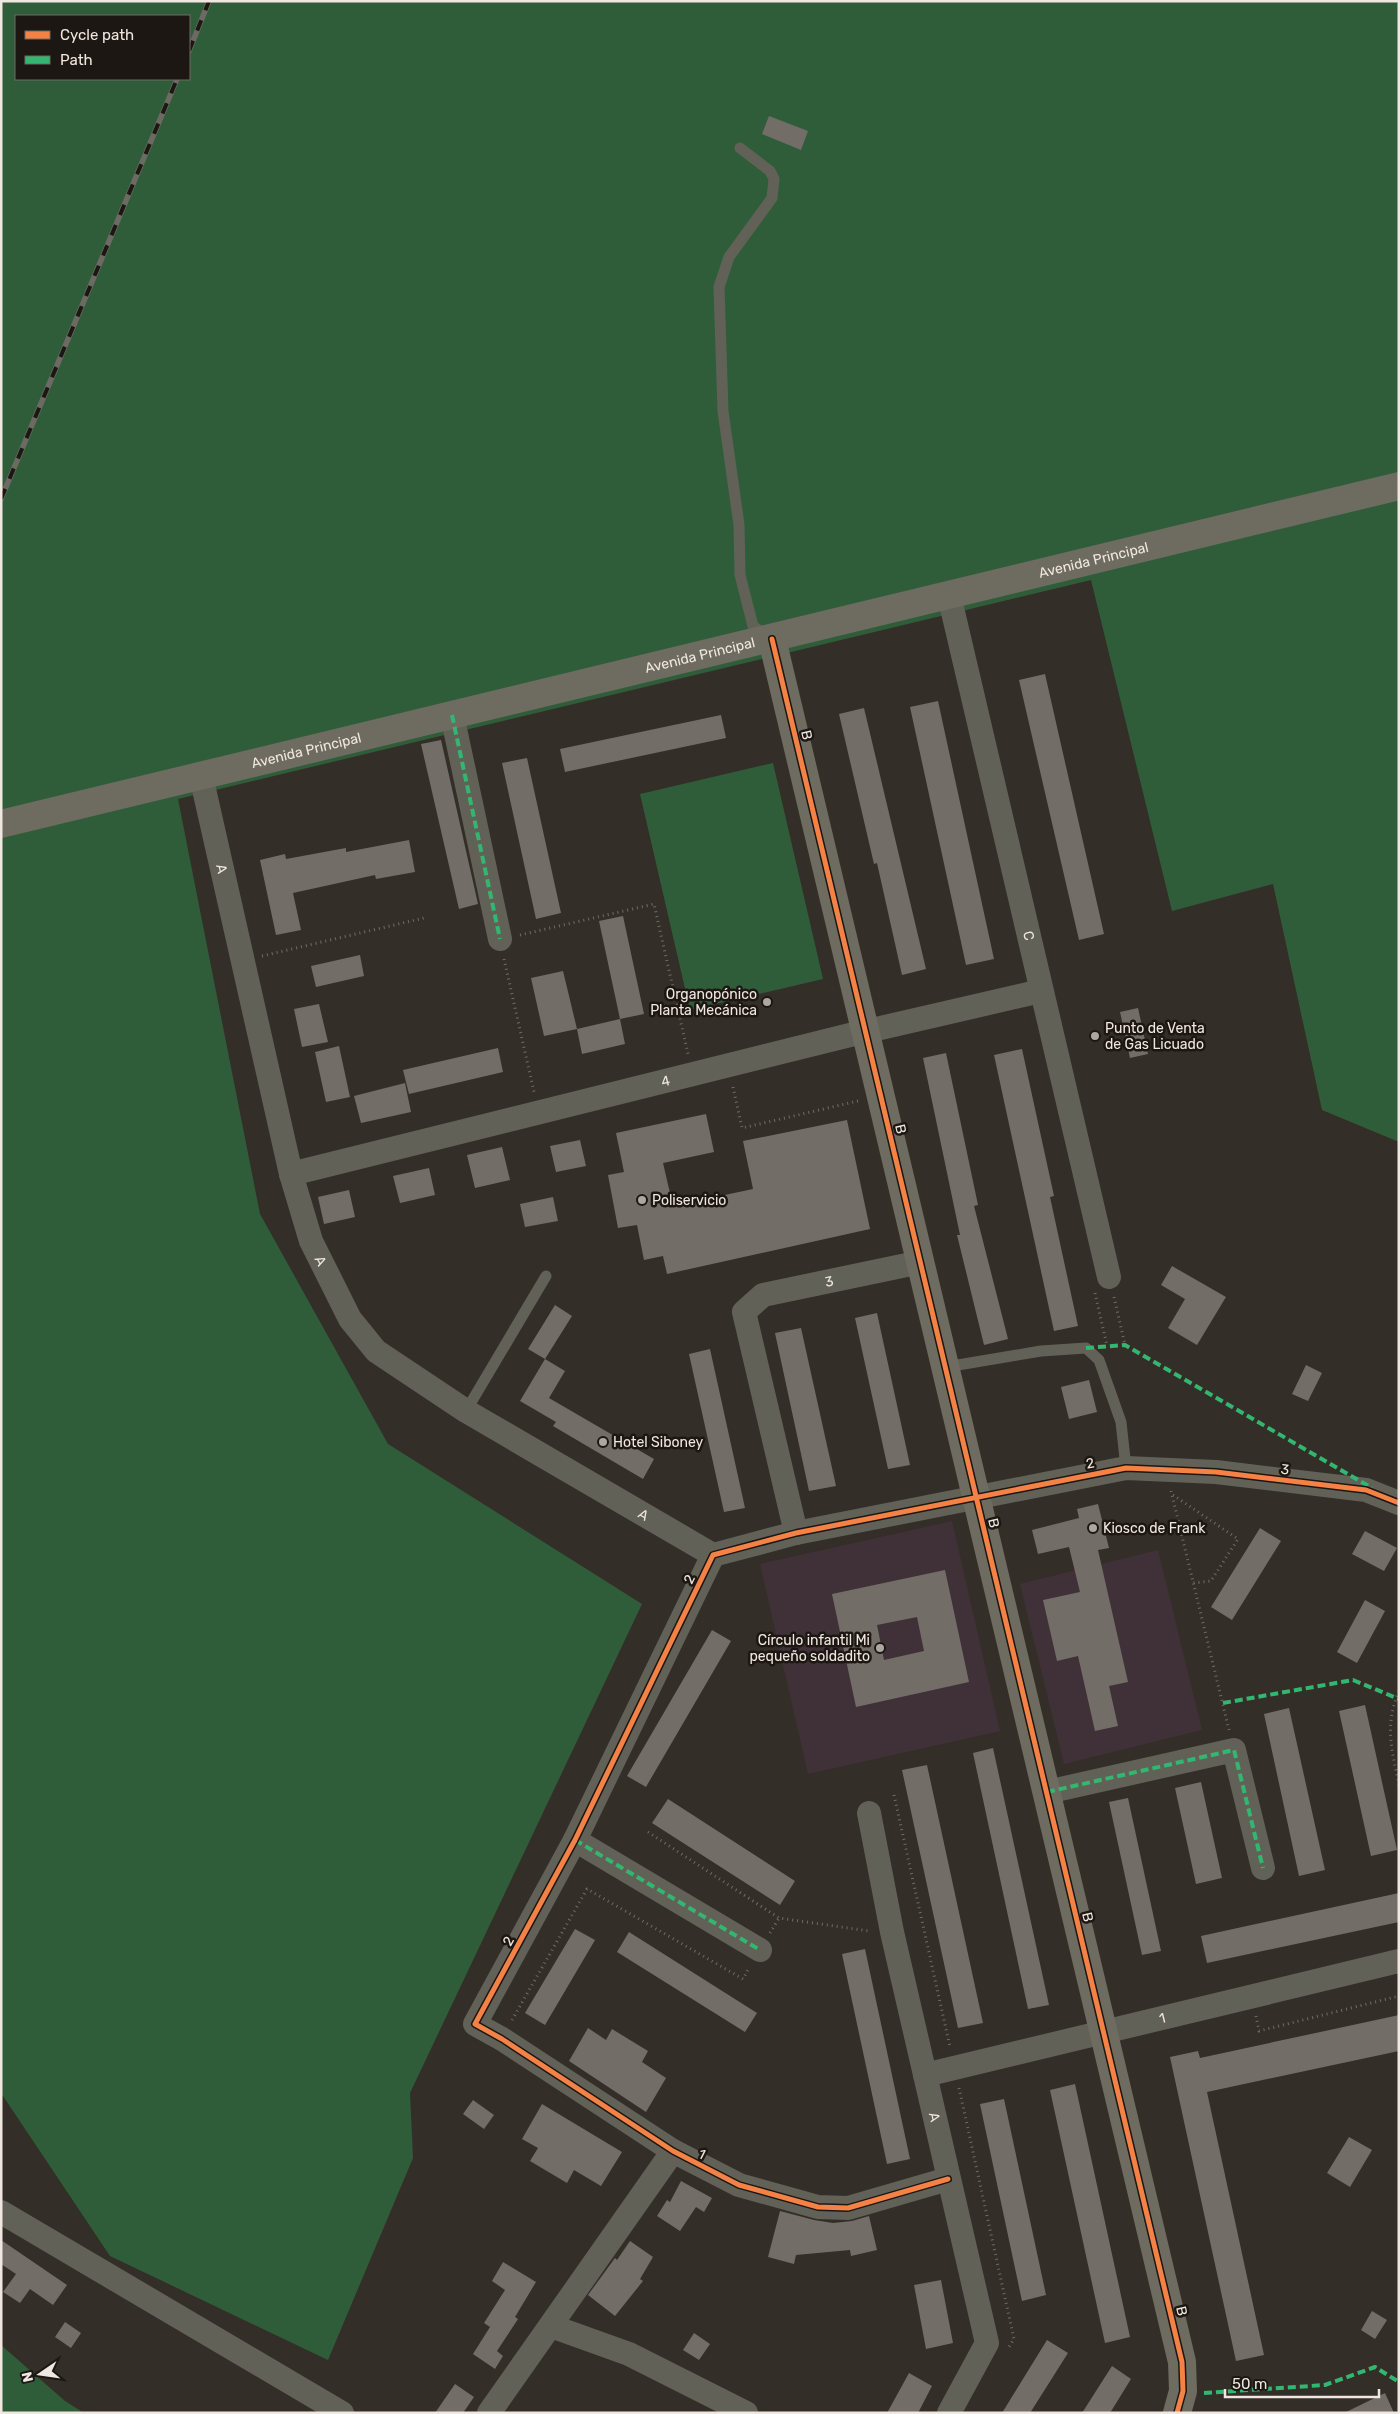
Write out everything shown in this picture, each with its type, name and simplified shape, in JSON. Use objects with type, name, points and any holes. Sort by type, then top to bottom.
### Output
[{"type":"street","name":"Avenida Principal","points":[[1,824],[1399,486]]},
{"type":"street","name":"C","points":[[949,595],[1109,1277]]},
{"type":"street","name":"B","points":[[772,639],[1182,2362],[1184,2391],[1177,2413]]},
{"type":"street","points":[[452,716],[500,939]]},
{"type":"street","name":"A","points":[[201,776],[291,1174],[311,1241],[350,1319],[376,1351],[466,1411],[713,1555]]},
{"type":"street","name":"4","points":[[291,1174],[692,1074],[1041,991]]},
{"type":"street","name":"3","points":[[796,1533],[744,1312],[763,1296],[921,1262]]},
{"type":"street","name":"2","points":[[475,2024],[575,1840],[713,1555],[796,1533],[976,1496],[1126,1468],[1166,1468]]},
{"type":"street","name":"3","points":[[1166,1468],[1366,1490],[1399,1503]]},
{"type":"street","points":[[1047,1792],[1234,1750],[1263,1868]]},
{"type":"street","name":"A","points":[[869,1813],[892,1932],[987,2343],[949,2413]]},
{"type":"street","points":[[575,1840],[760,1950]]},
{"type":"street","name":"1","points":[[926,2075],[1104,2034],[1399,1961]]},
{"type":"street","name":"1","points":[[475,2024],[502,2039],[672,2151],[739,2185],[818,2206],[848,2208],[948,2179]]},
{"type":"street","points":[[489,2413],[672,2151]]},
{"type":"street","points":[[1,2212],[342,2413]]},
{"type":"street","points":[[551,2326],[629,2354],[746,2413]]},
{"type":"lane","points":[[740,148],[770,171],[774,179],[774,188],[772,198],[730,257],[719,287],[723,411],[739,525],[740,575],[753,626],[772,639]]},
{"type":"lane","points":[[466,1411],[546,1276]]},
{"type":"lane","points":[[946,1366],[1041,1351],[1086,1348],[1099,1360],[1121,1422],[1126,1468]]},
{"type":"path","points":[[539,1112],[500,939],[654,904],[692,1074]]},
{"type":"path","points":[[242,960],[424,918]]},
{"type":"path","points":[[732,1083],[742,1128],[865,1099]]},
{"type":"path","points":[[1109,1277],[1125,1345]]},
{"type":"path","points":[[1166,1468],[1234,1750]]},
{"type":"path","points":[[1172,1495],[1238,1539],[1211,1581],[1193,1582]]},
{"type":"path","points":[[1399,1691],[1389,1720],[1391,1748],[1399,1786]]},
{"type":"path","points":[[894,1795],[1014,2339],[1004,2355]]},
{"type":"path","points":[[648,1832],[779,1918],[892,1932]]},
{"type":"path","points":[[502,2039],[587,1889],[743,1979],[779,1918]]},
{"type":"shaded area","name":"Círculo infantil Mi pequeño soldadito","points":[[952,1521],[1000,1731],[808,1774],[760,1564]]},
{"type":"shaded area","points":[[1158,1550],[1202,1730],[1064,1764],[1020,1584]]},
{"type":"green space","points":[[1,1],[1399,1],[1399,1142],[1322,1110],[1273,884],[1172,911],[1091,580],[178,799],[260,1214],[388,1444],[642,1604],[410,2093],[413,2158],[328,2360],[110,2256],[1,2093]]},
{"type":"green space","points":[[773,763],[823,979],[690,1010],[640,794]]},
{"type":"green space","points":[[1,2345],[65,2401],[84,2413],[1,2413]]},
{"type":"building","points":[[769,116],[808,131],[801,150],[762,134]]},
{"type":"building","points":[[1045,674],[1104,934],[1079,940],[1019,680]]},
{"type":"building","points":[[938,701],[994,959],[966,965],[910,707]]},
{"type":"building","points":[[864,708],[926,969],[902,975],[877,863],[874,864],[839,714]]},
{"type":"building","points":[[721,715],[726,738],[565,772],[560,749]]},
{"type":"building","points":[[441,740],[478,904],[459,909],[421,744]]},
{"type":"building","points":[[527,758],[561,913],[536,919],[502,763]]},
{"type":"building","points":[[409,840],[415,872],[376,879],[375,875],[293,893],[301,930],[276,935],[260,860],[285,854],[286,859],[346,848],[346,852]]},
{"type":"building","points":[[623,916],[644,1014],[620,1019],[599,921]]},
{"type":"building","points":[[360,955],[364,976],[316,987],[311,966]]},
{"type":"building","points":[[563,971],[577,1029],[544,1036],[531,978]]},
{"type":"building","points":[[319,1004],[328,1042],[302,1047],[294,1009]]},
{"type":"building","points":[[1138,1008],[1148,1054],[1130,1058],[1120,1012]]},
{"type":"building","points":[[620,1019],[625,1044],[582,1054],[577,1029]]},
{"type":"building","points":[[339,1046],[350,1097],[326,1102],[315,1052]]},
{"type":"building","points":[[498,1048],[503,1072],[409,1094],[403,1070]]},
{"type":"building","points":[[1022,1049],[1054,1196],[1050,1197],[1078,1326],[1054,1331],[994,1055]]},
{"type":"building","points":[[946,1053],[978,1205],[974,1206],[1008,1339],[984,1345],[957,1235],[960,1235],[923,1058]]},
{"type":"building","points":[[405,1083],[411,1112],[361,1123],[354,1096]]},
{"type":"building","points":[[706,1114],[714,1152],[663,1163],[673,1206],[753,1189],[743,1141],[847,1120],[870,1229],[667,1274],[663,1256],[644,1260],[637,1225],[618,1228],[608,1175],[624,1172],[616,1133]]},
{"type":"building","points":[[580,1140],[586,1166],[556,1172],[550,1146]]},
{"type":"building","points":[[502,1147],[510,1180],[475,1188],[467,1155]]},
{"type":"building","points":[[429,1168],[435,1195],[400,1203],[393,1176]]},
{"type":"building","points":[[349,1190],[355,1217],[324,1224],[318,1197]]},
{"type":"building","points":[[553,1197],[558,1221],[525,1227],[520,1204]]},
{"type":"building","points":[[1172,1266],[1226,1297],[1197,1345],[1168,1328],[1185,1299],[1161,1285]]},
{"type":"building","points":[[555,1305],[572,1316],[545,1359],[528,1349]]},
{"type":"building","points":[[877,1313],[910,1465],[888,1469],[855,1318]]},
{"type":"building","points":[[801,1328],[836,1486],[809,1491],[775,1333]]},
{"type":"building","points":[[710,1349],[745,1508],[724,1512],[689,1354]]},
{"type":"building","name":"Hotel Siboney","points":[[545,1359],[565,1371],[549,1398],[654,1459],[643,1479],[553,1426],[556,1422],[520,1401]]},
{"type":"building","points":[[1306,1365],[1322,1373],[1308,1401],[1292,1394]]},
{"type":"building","points":[[1089,1380],[1097,1412],[1069,1419],[1061,1387]]},
{"type":"building","points":[[1098,1504],[1109,1548],[1098,1550],[1128,1682],[1109,1686],[1118,1726],[1095,1731],[1078,1656],[1057,1661],[1043,1600],[1080,1592],[1069,1547],[1038,1554],[1032,1530],[1079,1518],[1077,1509]]},
{"type":"building","points":[[1260,1528],[1281,1541],[1232,1620],[1211,1607]]},
{"type":"building","points":[[1365,1531],[1397,1548],[1384,1571],[1352,1554]]},
{"type":"building","points":[[945,1570],[969,1682],[856,1707],[832,1594]],"holes":[[[917,1617],[924,1651],[884,1660],[877,1625]]]},
{"type":"building","points":[[1365,1600],[1385,1611],[1357,1663],[1337,1652]]},
{"type":"building","points":[[712,1630],[731,1641],[646,1787],[627,1776]]},
{"type":"building","points":[[1365,1705],[1397,1850],[1371,1856],[1339,1711]]},
{"type":"building","points":[[1289,1708],[1325,1870],[1299,1876],[1264,1714]]},
{"type":"building","points":[[993,1748],[1049,2005],[1028,2009],[973,1753]]},
{"type":"building","points":[[927,1765],[983,2023],[958,2028],[902,1770]]},
{"type":"building","points":[[1201,1782],[1222,1878],[1196,1884],[1175,1788]]},
{"type":"building","points":[[1128,1798],[1161,1951],[1142,1955],[1109,1802]]},
{"type":"building","points":[[668,1799],[795,1881],[780,1905],[652,1823]]},
{"type":"building","points":[[1399,1893],[1399,1922],[1207,1963],[1201,1936]]},
{"type":"building","points":[[575,1929],[595,1940],[545,2025],[525,2013]]},
{"type":"building","points":[[629,1932],[757,2013],[745,2032],[617,1952]]},
{"type":"building","points":[[865,1949],[910,2159],[887,2164],[842,1954]]},
{"type":"building","points":[[1399,2015],[1399,2051],[1207,2092],[1264,2355],[1236,2361],[1170,2057],[1198,2051],[1200,2058]]},
{"type":"building","points":[[588,2028],[606,2040],[612,2029],[648,2051],[642,2062],[666,2078],[646,2112],[569,2061]]},
{"type":"building","points":[[1075,2084],[1130,2337],[1105,2343],[1050,2090]]},
{"type":"building","points":[[1004,2099],[1046,2295],[1022,2301],[980,2104]]},
{"type":"building","points":[[473,2100],[494,2115],[484,2129],[463,2114]]},
{"type":"building","points":[[542,2104],[622,2152],[601,2186],[574,2170],[567,2183],[530,2161],[538,2148],[522,2139]]},
{"type":"building","points":[[1349,2137],[1372,2150],[1350,2187],[1327,2173]]},
{"type":"building","points":[[681,2181],[712,2198],[704,2212],[696,2207],[680,2231],[657,2216],[667,2200],[670,2202]]},
{"type":"building","points":[[780,2211],[833,2223],[852,2221],[869,2216],[877,2250],[851,2256],[850,2250],[796,2255],[794,2264],[768,2257]]},
{"type":"building","points":[[1,2240],[67,2285],[53,2305],[30,2289],[20,2303],[3,2292],[16,2274],[1,2264]]},
{"type":"building","points":[[630,2241],[653,2257],[640,2279],[643,2281],[615,2316],[588,2295]]},
{"type":"building","points":[[503,2262],[536,2282],[515,2317],[518,2319],[497,2351],[503,2356],[495,2369],[473,2354],[490,2327],[484,2323],[505,2290],[492,2281]]},
{"type":"building","points":[[941,2280],[953,2343],[926,2349],[914,2285]]},
{"type":"building","points":[[1372,2311],[1387,2320],[1375,2339],[1361,2330]]},
{"type":"building","points":[[65,2322],[81,2333],[71,2348],[55,2337]]},
{"type":"building","points":[[694,2333],[710,2344],[699,2360],[683,2350]]},
{"type":"building","points":[[1047,2340],[1068,2353],[1030,2413],[1002,2413]]},
{"type":"building","points":[[1112,2366],[1131,2379],[1110,2413],[1082,2413]]},
{"type":"building","points":[[909,2373],[932,2386],[918,2413],[887,2413]]},
{"type":"building","points":[[455,2384],[474,2397],[463,2413],[435,2413]]},
{"type":"building","points":[[1385,2393],[1394,2413],[1344,2413]]},
{"type":"railway","points":[[190,48],[209,1]]},
{"type":"railway","points":[[1,499],[177,80]]},
{"type":"marked path","points":[[452,715],[500,939]]},
{"type":"marked path","points":[[1086,1348],[1125,1345],[1372,1488]]},
{"type":"marked path","points":[[1223,1703],[1353,1680],[1399,1699]]},
{"type":"marked path","points":[[1047,1792],[1234,1750],[1263,1868]]},
{"type":"marked path","points":[[575,1840],[760,1950]]},
{"type":"marked path","points":[[1204,2393],[1325,2385],[1375,2367],[1399,2382]]},
{"type":"cycle path","points":[[772,639],[1182,2362],[1183,2391],[1177,2413]]},
{"type":"cycle path","points":[[948,2179],[848,2208],[818,2207],[739,2185],[673,2151],[502,2039],[475,2024],[575,1840],[713,1555],[796,1533],[1126,1468],[1216,1472],[1366,1490],[1399,1503]]},
{"type":"place","name":"Organopónico Planta Mecánica","points":[[767,1002]]},
{"type":"place","name":"Punto de Venta de Gas Licuado","points":[[1095,1036]]},
{"type":"place","name":"Poliservicio","points":[[642,1200]]},
{"type":"place","name":"Hotel Siboney","points":[[603,1442]]},
{"type":"place","name":"Kiosco de Frank","points":[[1093,1528]]},
{"type":"place","name":"Círculo infantil Mi pequeño soldadito","points":[[880,1648]]}]
